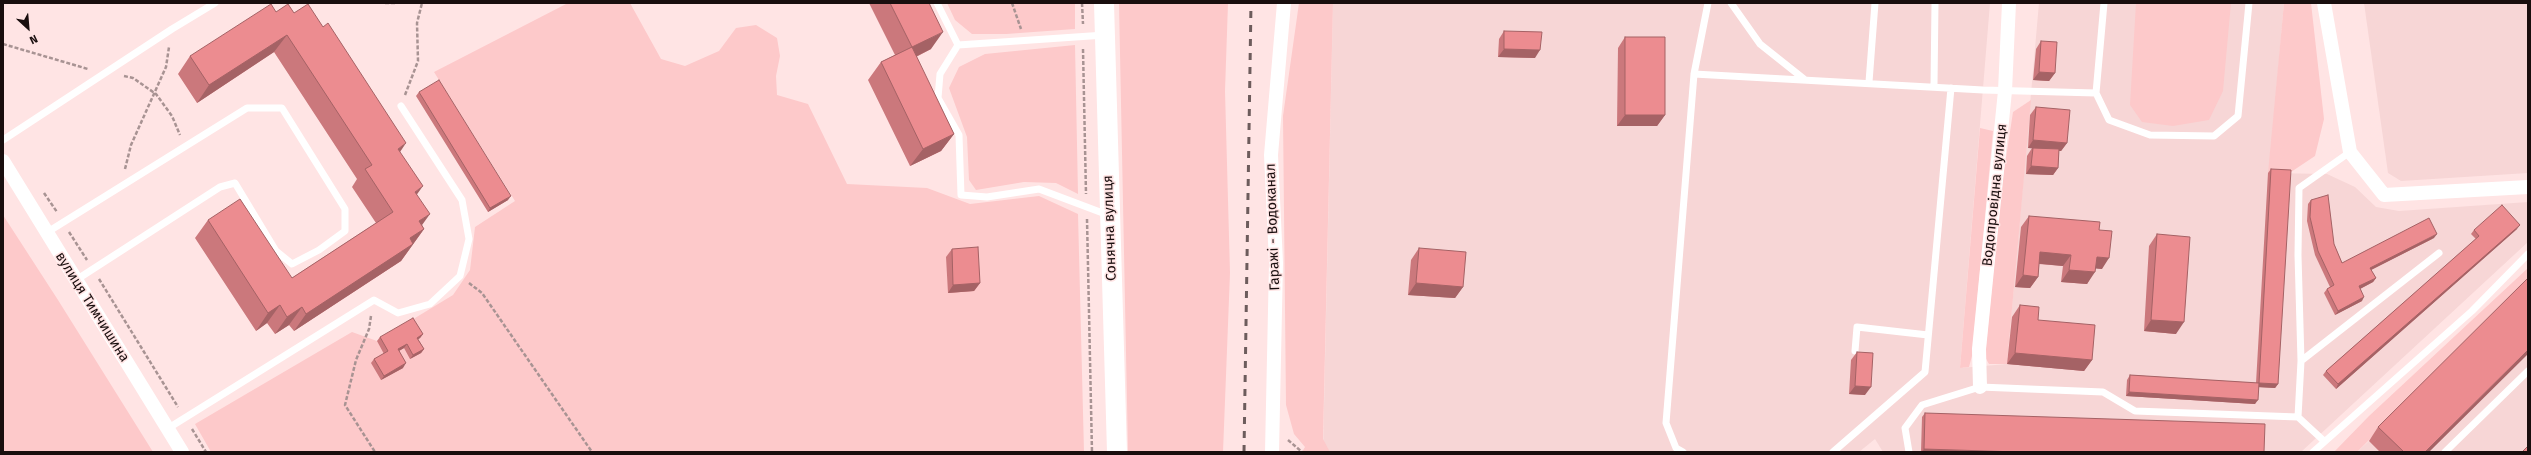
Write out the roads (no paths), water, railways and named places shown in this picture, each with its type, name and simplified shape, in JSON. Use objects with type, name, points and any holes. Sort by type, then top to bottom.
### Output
[{"type":"street","name":"Сонячна вулиця","points":[[1104,3],[1117,452]]},
{"type":"street","name":"Гаражі - Водоканал","points":[[1272,452],[1276,263],[1271,155],[1284,3]]},
{"type":"street","name":"Водопровідна вулиця","points":[[1980,386],[1979,349],[2005,91],[2010,3]]},
{"type":"street","points":[[2324,3],[2350,152],[2384,195],[2528,186]]},
{"type":"street","name":"вулиця Тимчишина","points":[[3,162],[182,452]]},
{"type":"lane","points":[[3,140],[172,29],[215,3]]},
{"type":"lane","points":[[937,3],[958,45]]},
{"type":"lane","points":[[1684,452],[1676,448],[1666,423],[1694,74],[1708,3]]},
{"type":"lane","points":[[1731,3],[1760,44],[1804,79]]},
{"type":"lane","points":[[1869,82],[1875,3]]},
{"type":"lane","points":[[1934,86],[1935,3]]},
{"type":"lane","points":[[2104,3],[2096,93],[2109,120],[2150,135],[2214,136],[2238,116],[2249,3]]},
{"type":"lane","points":[[958,45],[1105,35]]},
{"type":"lane","points":[[958,45],[940,74],[938,98],[959,135],[961,195],[987,197],[1039,189],[1110,216]]},
{"type":"lane","points":[[1694,74],[1869,82],[2005,91],[2096,93]]},
{"type":"lane","points":[[1833,452],[1925,372],[1951,88]]},
{"type":"lane","points":[[167,429],[374,300],[398,313],[430,304],[460,276],[469,239],[462,200],[401,106]]},
{"type":"lane","points":[[46,233],[247,108],[282,108],[345,209],[345,231],[320,250],[292,264],[276,251],[235,183],[220,187],[76,280]]},
{"type":"lane","points":[[2298,417],[2301,361],[2298,255],[2299,188],[2350,152]]},
{"type":"lane","points":[[2301,361],[2439,254]]},
{"type":"lane","points":[[2313,452],[2472,311],[2528,254]]},
{"type":"lane","points":[[1855,351],[1857,327],[1928,335]]},
{"type":"lane","points":[[2445,452],[2528,371]]},
{"type":"lane","points":[[1909,452],[1905,428],[1922,405],[1980,386],[2103,392],[2135,411],[2298,417],[2324,441]]},
{"type":"railway","points":[[1244,452],[1251,3]]}]
